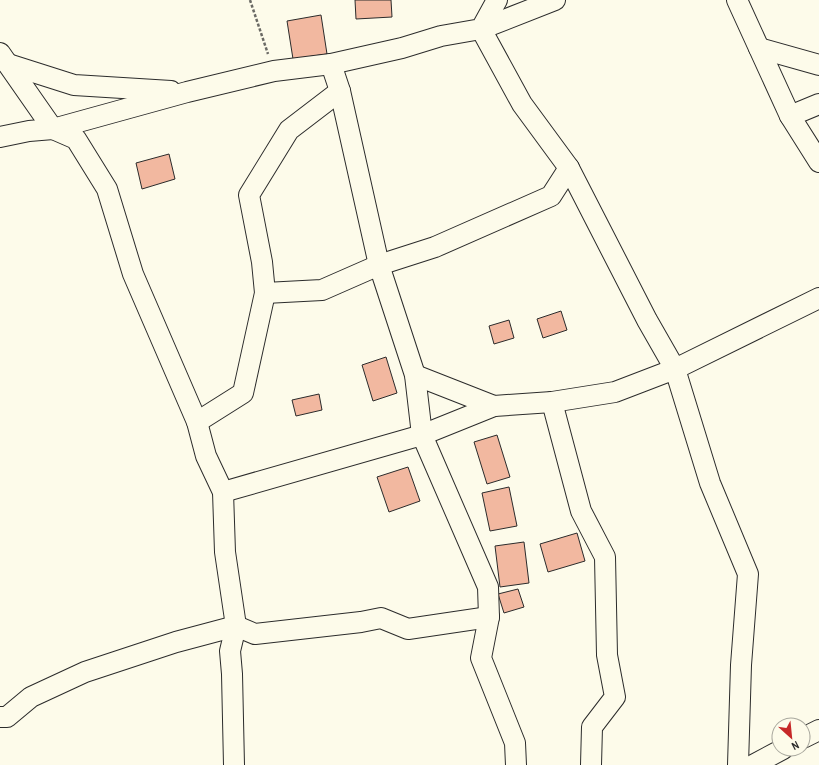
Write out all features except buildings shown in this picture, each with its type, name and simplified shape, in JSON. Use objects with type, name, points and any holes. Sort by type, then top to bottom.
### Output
[{"type":"street","points":[[481,29],[497,0]]},
{"type":"street","points":[[0,137],[29,131],[53,129],[187,92],[274,71],[332,64],[402,48],[441,36],[481,29],[555,0]]},
{"type":"street","points":[[737,0],[790,116],[819,162]]},
{"type":"street","points":[[481,29],[522,104],[570,168],[647,320],[675,369],[710,483],[748,574],[741,665],[738,765]]},
{"type":"street","points":[[759,48],[819,65]]},
{"type":"street","points":[[4,59],[74,85],[187,92]]},
{"type":"street","points":[[4,59],[53,129],[76,139],[107,189],[133,274],[197,422],[206,456],[223,492],[225,552],[236,626],[230,651],[234,765]]},
{"type":"street","points":[[332,64],[340,91],[379,265],[415,375],[422,435],[488,587],[489,618],[481,658],[515,743],[516,765]]},
{"type":"street","points":[[197,422],[243,393],[265,293],[262,262],[249,195],[289,130],[340,91]]},
{"type":"street","points":[[790,116],[819,104]]},
{"type":"street","points":[[265,293],[322,290],[379,265],[435,247],[551,196],[570,168]]},
{"type":"street","points":[[223,492],[422,435],[494,406],[552,402],[615,392],[675,369],[819,298]]},
{"type":"street","points":[[415,375],[494,406]]},
{"type":"street","points":[[552,402],[581,511],[605,556],[607,655],[615,697],[592,727],[591,765]]},
{"type":"street","points":[[0,717],[7,717],[31,697],[85,672],[176,642],[236,626],[255,634],[381,618],[408,629],[489,618]]},
{"type":"street","points":[[753,765],[771,755]]},
{"type":"path","points":[[250,0],[274,71]]}]
